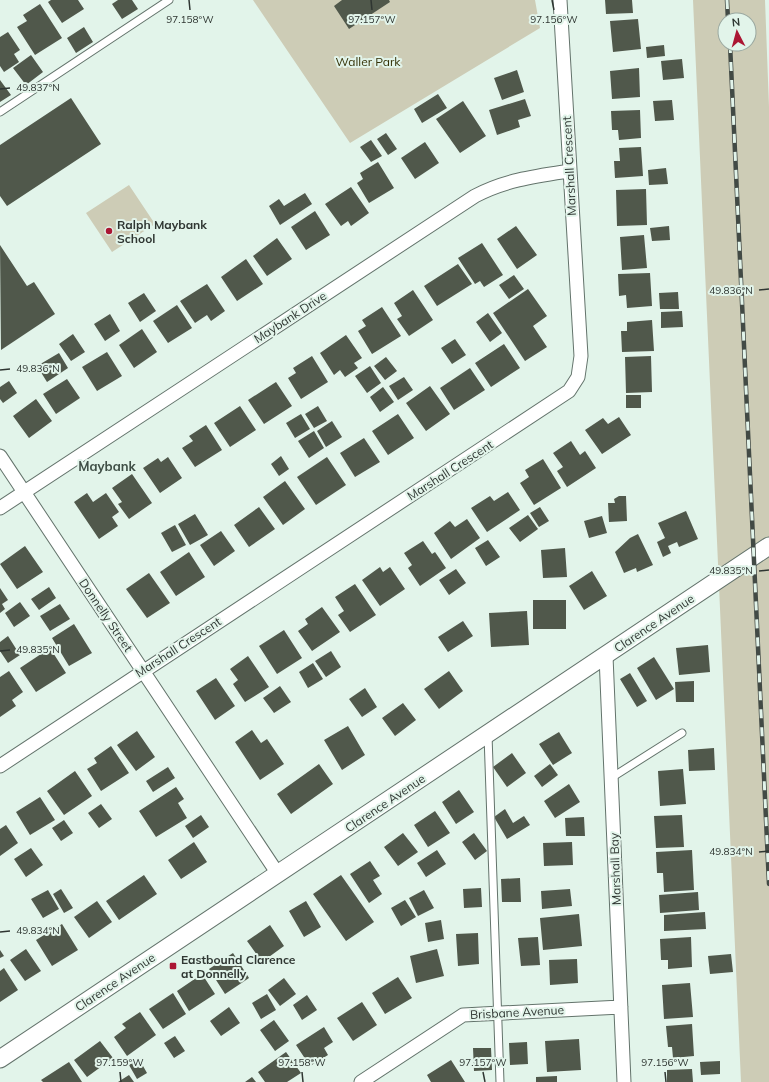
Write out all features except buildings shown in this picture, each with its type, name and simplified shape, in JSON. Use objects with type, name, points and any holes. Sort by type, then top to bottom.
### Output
[{"type":"street","name":"Marshall Crescent","points":[[0,766],[143,670],[569,392],[578,377],[581,356],[560,0]]},
{"type":"street","name":"Maybank Drive","points":[[0,508],[475,196],[508,182],[527,177],[569,171]]},
{"type":"street","name":"Donnelly Street","points":[[0,456],[278,874]]},
{"type":"street","name":"Clarence Avenue","points":[[0,1059],[488,735],[769,546]]},
{"type":"street","name":"Marshall Bay","points":[[606,656],[624,1082]]},
{"type":"street","name":"Brisbane Avenue","points":[[361,1082],[380,1076],[463,1015],[498,1012],[620,1007]]},
{"type":"lane","points":[[0,112],[169,0]]},
{"type":"lane","points":[[611,778],[682,734]]},
{"type":"lane","points":[[488,735],[500,1082]]},
{"type":"green space","name":"Waller Park","points":[[253,0],[535,0],[540,28],[350,143]]},
{"type":"green space","points":[[693,0],[765,0],[769,107],[769,1082],[741,1082]]},
{"type":"green space","points":[[129,185],[155,224],[112,252],[86,213]]},
{"type":"railway","points":[[727,0],[728,12]]},
{"type":"railway","points":[[730,52],[769,884]]},
{"type":"place","name":"Ralph Maybank School","points":[[109,231]]},
{"type":"place","name":"Eastbound Clarence at Donnelly","points":[[173,966]]},
{"type":"district","name":"Maybank","points":[[107,466]]}]
